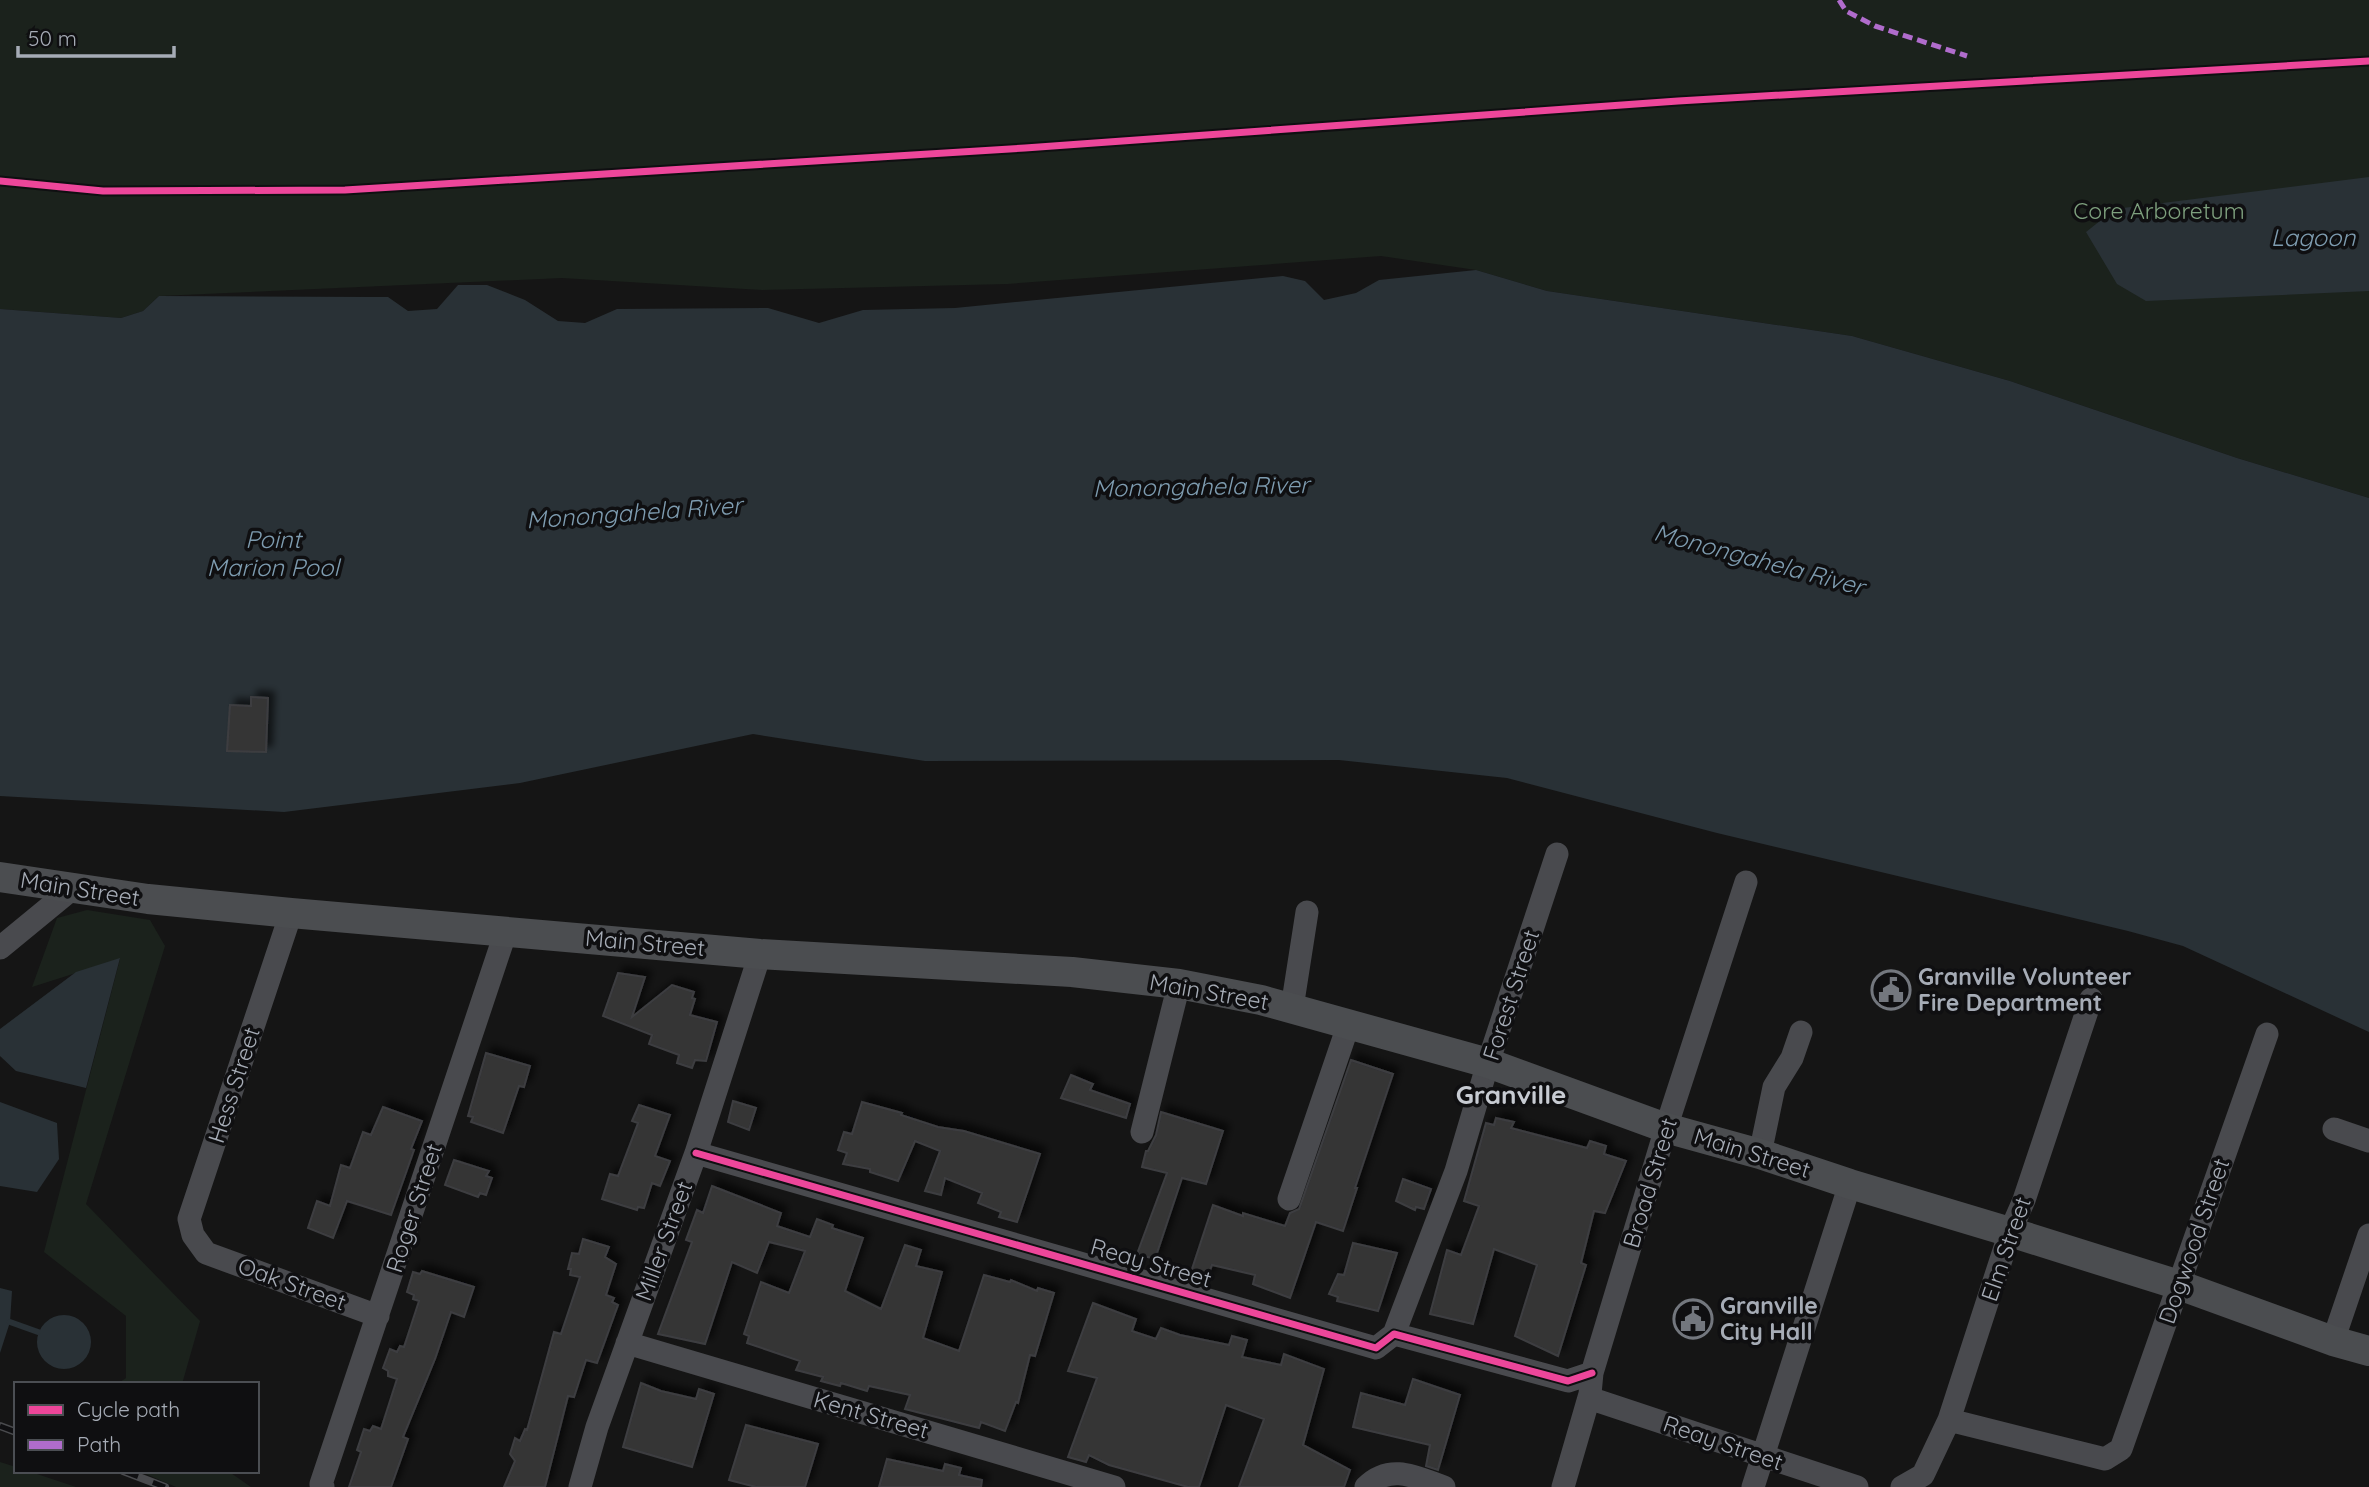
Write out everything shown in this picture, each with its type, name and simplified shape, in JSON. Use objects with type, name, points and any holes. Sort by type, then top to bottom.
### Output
[{"type":"main road","name":"Main Street","points":[[0,877],[148,899],[291,913],[760,954],[1058,971],[1179,984],[1292,1008],[1488,1063],[1666,1128],[1760,1154],[2179,1285],[2333,1341],[2369,1351]]},
{"type":"street","name":"Forest Street","points":[[1394,1334],[1456,1171],[1488,1063],[1558,854]]},
{"type":"street","name":"Broad Street","points":[[1563,1487],[1589,1398],[1592,1373],[1666,1128],[1746,882]]},
{"type":"street","points":[[0,947],[73,888]]},
{"type":"street","points":[[1292,1008],[1307,912]]},
{"type":"street","name":"Hess Street","points":[[206,1253],[192,1235],[189,1219],[291,913]]},
{"type":"street","name":"Roger Street","points":[[322,1485],[506,931]]},
{"type":"street","name":"Miller Street","points":[[580,1487],[597,1427],[696,1153],[760,954]]},
{"type":"street","points":[[1142,1132],[1179,984]]},
{"type":"street","name":"Elm Street","points":[[1902,1487],[1923,1481],[1949,1420],[2010,1232],[2024,1200],[2091,999]]},
{"type":"street","points":[[1289,1199],[1349,1023]]},
{"type":"street","points":[[1760,1154],[1774,1087],[1792,1058],[1801,1032]]},
{"type":"street","name":"Dogwood Street","points":[[1949,1420],[2105,1459],[2121,1449],[2267,1034]]},
{"type":"street","points":[[2334,1129],[2369,1141]]},
{"type":"street","name":"Reay Street","points":[[696,1153],[1376,1348],[1394,1334]]},
{"type":"street","points":[[1754,1487],[1850,1184]]},
{"type":"street","points":[[2333,1341],[2369,1235]]},
{"type":"street","name":"Oak Street","points":[[206,1253],[378,1315]]},
{"type":"street","points":[[1394,1334],[1568,1381],[1592,1373]]},
{"type":"street","name":"Kent Street","points":[[627,1343],[1114,1487]]},
{"type":"street","name":"Reay Street","points":[[1589,1398],[1857,1487]]},
{"type":"street","points":[[1366,1487],[1380,1476],[1396,1472],[1444,1487]]},
{"type":"green space","name":"Core Arboretum","points":[[0,0],[2369,0],[2369,498],[2237,458],[2010,381],[1852,336],[1547,291],[1476,270],[1381,256],[1007,284],[762,290],[562,278],[159,296],[143,311],[121,318],[0,309]]},
{"type":"green space","points":[[87,910],[150,920],[165,946],[86,1204],[200,1321],[183,1382],[120,1382],[126,1378],[126,1316],[44,1252],[120,959],[32,987],[57,918]]},
{"type":"green space","points":[[0,1462],[14,1466],[14,1473],[34,1473],[76,1487],[0,1487]]},
{"type":"green space","points":[[144,1473],[231,1473],[251,1487],[176,1487]]},
{"type":"water","name":"Lagoon","points":[[2369,177],[2369,291],[2146,301],[2117,284],[2086,232],[2115,209]]},
{"type":"water","name":"Point Marion Pool","points":[[1476,270],[1547,291],[1852,336],[2010,381],[2237,458],[2369,498],[2369,1032],[2183,946],[2128,931],[1717,833],[1507,778],[1339,760],[925,761],[753,734],[520,783],[284,812],[0,796],[0,309],[121,318],[143,311],[159,296],[388,297],[408,311],[437,309],[458,285],[487,285],[525,300],[558,321],[585,323],[617,309],[768,308],[819,323],[863,310],[955,308],[1283,276],[1305,281],[1324,300],[1356,293],[1379,280]]},
{"type":"water","points":[[120,958],[86,1088],[16,1071],[0,1056],[0,1029],[76,972]]},
{"type":"water","points":[[0,1102],[57,1123],[59,1159],[37,1192],[0,1186]]},
{"type":"water","points":[[0,1288],[12,1291],[10,1322],[0,1353]]},
{"type":"water","points":[[64,1315],[83,1323],[91,1342],[83,1361],[64,1369],[45,1361],[37,1342],[45,1323]]},
{"type":"building","points":[[251,697],[268,698],[266,752],[227,751],[230,705],[251,706]]},
{"type":"building","points":[[618,973],[645,977],[632,1017],[672,985],[694,992],[692,998],[695,999],[690,1015],[717,1022],[706,1061],[695,1060],[692,1068],[677,1063],[679,1055],[649,1044],[652,1035],[603,1016]]},
{"type":"building","points":[[486,1053],[530,1066],[524,1087],[519,1086],[503,1133],[471,1122],[473,1117],[468,1116]]},
{"type":"building","points":[[1351,1060],[1393,1074],[1343,1231],[1316,1222],[1290,1298],[1253,1284],[1255,1275],[1212,1265],[1207,1279],[1191,1272],[1213,1205],[1243,1216],[1243,1213],[1285,1226],[1290,1213],[1299,1209]]},
{"type":"building","points":[[1071,1075],[1093,1084],[1090,1090],[1130,1104],[1126,1118],[1061,1098]]},
{"type":"building","points":[[733,1101],[756,1108],[749,1130],[728,1122]]},
{"type":"building","points":[[862,1102],[938,1127],[964,1131],[1040,1154],[1017,1222],[999,1217],[1001,1212],[978,1203],[982,1193],[945,1178],[941,1195],[925,1191],[940,1151],[915,1141],[898,1181],[870,1172],[870,1169],[843,1164],[847,1153],[838,1150],[844,1132],[852,1134]]},
{"type":"building","points":[[639,1105],[670,1115],[655,1156],[670,1161],[660,1186],[652,1183],[644,1208],[638,1207],[637,1210],[602,1199],[610,1174],[618,1176],[638,1123],[632,1121]]},
{"type":"building","points":[[383,1107],[422,1121],[391,1215],[347,1201],[333,1238],[308,1228],[317,1201],[330,1206],[341,1165],[350,1168],[363,1132],[371,1135]]},
{"type":"building","points":[[1161,1112],[1223,1131],[1206,1184],[1182,1178],[1155,1259],[1137,1254],[1167,1173],[1142,1167],[1146,1151],[1156,1135]]},
{"type":"building","points":[[1496,1118],[1514,1122],[1511,1128],[1587,1148],[1590,1141],[1606,1146],[1604,1154],[1626,1161],[1605,1213],[1594,1211],[1581,1263],[1586,1265],[1558,1356],[1515,1336],[1537,1265],[1494,1249],[1473,1324],[1430,1314],[1447,1250],[1461,1255],[1479,1206],[1464,1201],[1486,1123],[1494,1125]]},
{"type":"building","points":[[454,1160],[489,1171],[486,1176],[492,1178],[486,1195],[480,1193],[478,1197],[445,1185]]},
{"type":"building","points":[[1403,1179],[1431,1189],[1424,1209],[1416,1207],[1415,1210],[1396,1201]]},
{"type":"building","points":[[712,1186],[781,1213],[777,1226],[810,1237],[817,1219],[833,1225],[832,1228],[863,1238],[845,1291],[881,1309],[905,1245],[921,1250],[916,1266],[942,1272],[923,1338],[959,1351],[984,1275],[1010,1282],[1011,1280],[1037,1291],[1038,1288],[1054,1293],[1035,1356],[1030,1355],[1018,1403],[1016,1402],[1005,1431],[981,1422],[979,1428],[905,1409],[910,1395],[869,1386],[867,1391],[841,1383],[840,1386],[821,1381],[823,1377],[796,1370],[800,1361],[747,1343],[749,1336],[744,1334],[761,1282],[789,1293],[805,1251],[769,1242],[757,1273],[732,1262],[705,1344],[658,1334],[692,1242],[686,1240],[697,1210],[703,1213]]},
{"type":"building","points":[[583,1239],[609,1247],[605,1257],[616,1264],[606,1295],[614,1298],[612,1302],[618,1305],[597,1363],[586,1360],[574,1397],[568,1396],[545,1487],[504,1487],[515,1461],[510,1454],[515,1438],[520,1441],[525,1429],[527,1430],[554,1332],[561,1334],[580,1277],[570,1275],[571,1269],[568,1269],[572,1253],[579,1254]]},
{"type":"building","points":[[1353,1243],[1397,1253],[1378,1311],[1337,1301],[1338,1297],[1329,1294],[1338,1274],[1344,1275]]},
{"type":"building","points":[[422,1271],[474,1287],[464,1317],[451,1312],[403,1437],[408,1439],[391,1487],[349,1487],[361,1452],[357,1450],[364,1429],[370,1431],[373,1426],[381,1429],[397,1379],[388,1376],[388,1371],[383,1368],[390,1349],[397,1352],[400,1346],[404,1347],[419,1301],[407,1292],[413,1272],[420,1274]]},
{"type":"building","points":[[1093,1303],[1136,1319],[1132,1331],[1156,1339],[1161,1328],[1180,1335],[1229,1345],[1232,1336],[1247,1340],[1242,1357],[1281,1365],[1284,1354],[1324,1369],[1303,1445],[1350,1470],[1344,1487],[1239,1487],[1264,1419],[1226,1405],[1199,1487],[1188,1487],[1109,1465],[1089,1455],[1086,1462],[1068,1457],[1097,1378],[1068,1371]]},
{"type":"building","points":[[1413,1379],[1460,1395],[1438,1470],[1426,1466],[1430,1445],[1353,1427],[1361,1393],[1405,1405]]},
{"type":"building","points":[[641,1383],[696,1399],[699,1389],[714,1394],[692,1467],[623,1447]]},
{"type":"building","points":[[746,1425],[818,1444],[805,1487],[756,1487],[729,1480]]},
{"type":"building","points":[[887,1459],[943,1471],[945,1464],[961,1468],[959,1475],[982,1480],[981,1487],[879,1487]]},
{"type":"waterway","points":[[10,1322],[38,1332]]},
{"type":"railway","points":[[0,1426],[14,1431]]},
{"type":"railway","points":[[128,1473],[165,1487]]},
{"type":"marked path","points":[[1839,0],[1846,11],[1875,26],[1967,56]]},
{"type":"cycle path","points":[[0,181],[103,191],[345,190],[1025,148],[1678,101],[2369,61]]},
{"type":"cycle path","points":[[696,1153],[1376,1348],[1394,1334],[1568,1381],[1592,1373]]},
{"type":"place","name":"Granville Volunteer Fire Department","points":[[1891,990]]},
{"type":"place","name":"Granville City Hall","points":[[1693,1319]]},
{"type":"district","name":"Granville","points":[[1511,1095]]},
{"type":"water label","name":"Monongahela River","points":[[1201,487]]},
{"type":"water label","name":"Monongahela River","points":[[634,513]]},
{"type":"water label","name":"Monongahela River","points":[[1759,560]]}]
